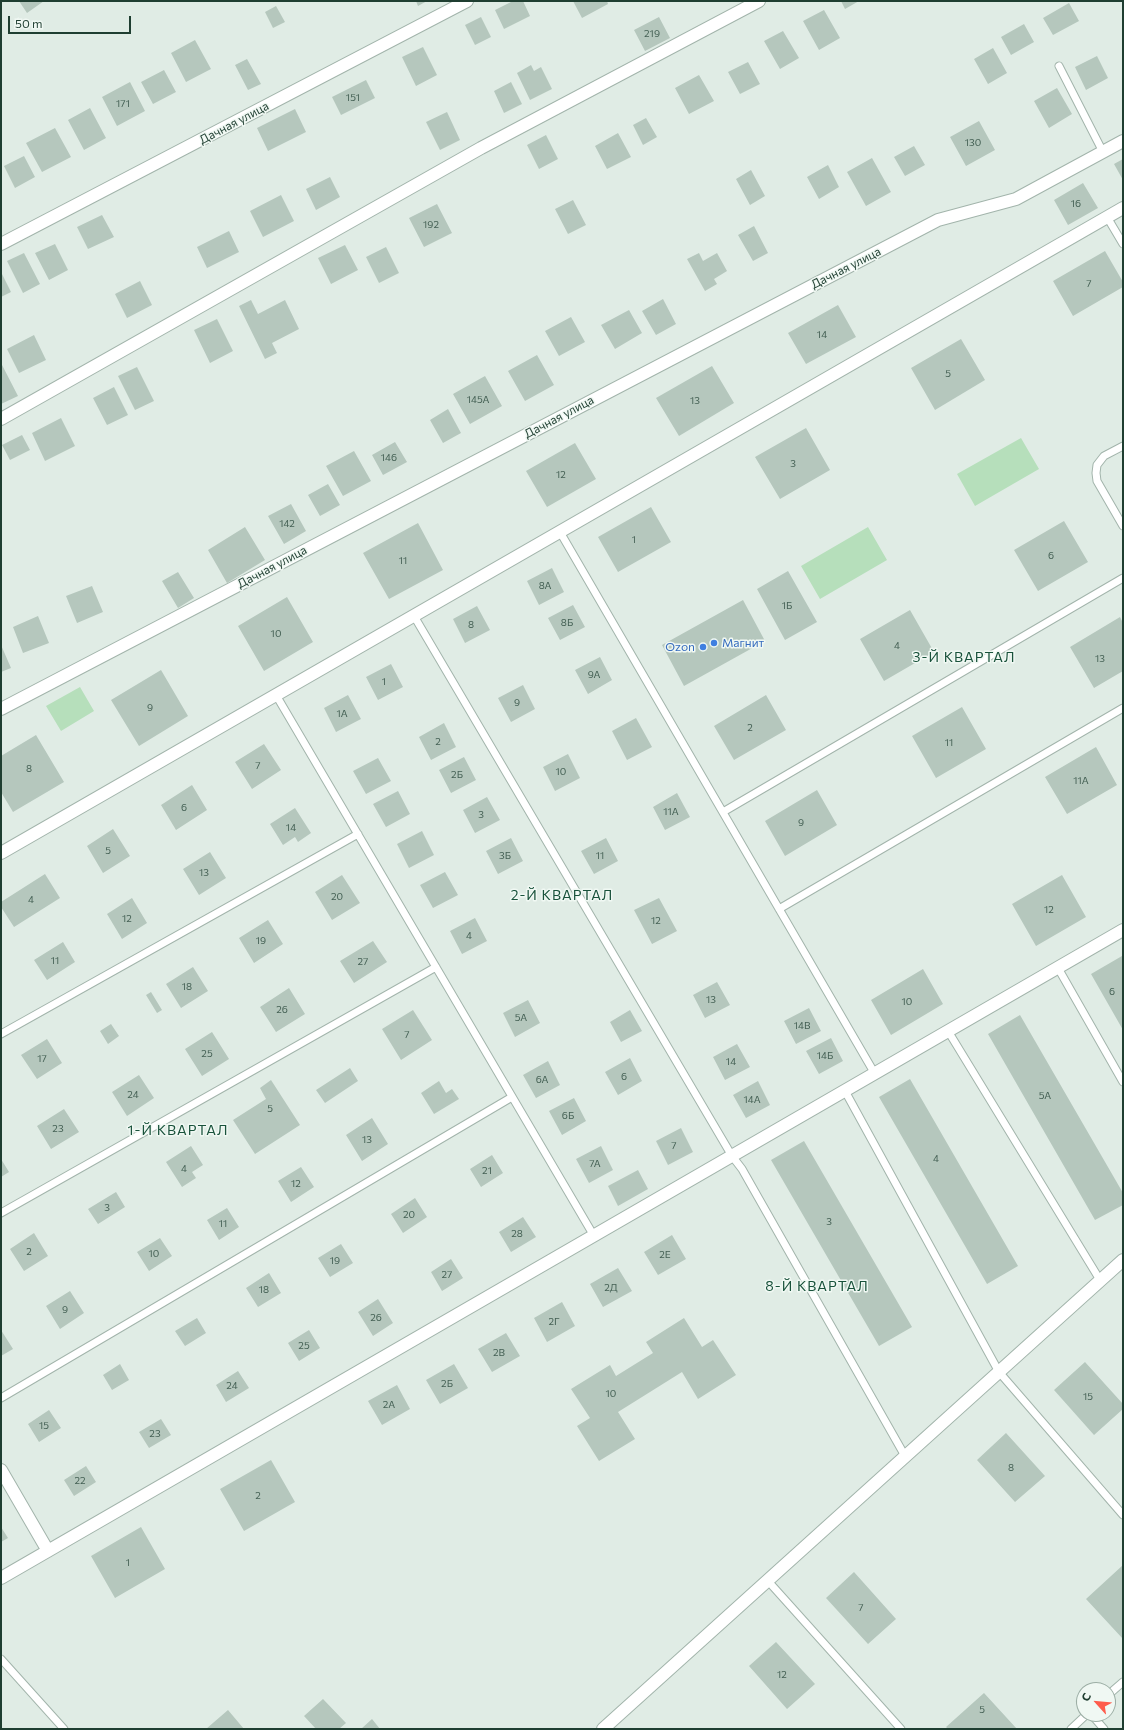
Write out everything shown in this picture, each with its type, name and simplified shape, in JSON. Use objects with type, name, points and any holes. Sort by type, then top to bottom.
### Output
[{"type":"street","name":"Дачная улица","points":[[1,244],[467,1]]},
{"type":"street","points":[[1,419],[480,148],[759,1]]},
{"type":"street","name":"Дачная улица","points":[[1,709],[938,220],[1016,199],[1123,141]]},
{"type":"street","points":[[1,854],[1123,208]]},
{"type":"street","points":[[1,1578],[1123,930]]},
{"type":"street","points":[[603,1729],[1123,1260]]},
{"type":"street","points":[[1,1470],[48,1551]]},
{"type":"lane","points":[[1059,66],[1104,152]]},
{"type":"lane","points":[[1107,217],[1123,244]]},
{"type":"lane","points":[[1123,446],[1104,456],[1098,465],[1096,473],[1097,481],[1123,526]]},
{"type":"lane","points":[[560,532],[875,1074]]},
{"type":"lane","points":[[723,812],[1123,578]]},
{"type":"lane","points":[[414,616],[732,1156],[742,1169],[905,1456]]},
{"type":"lane","points":[[276,695],[594,1236]]},
{"type":"lane","points":[[779,909],[1123,708]]},
{"type":"lane","points":[[1,1034],[358,834]]},
{"type":"lane","points":[[1,1213],[436,967]]},
{"type":"lane","points":[[1058,968],[1123,1082]]},
{"type":"lane","points":[[948,1031],[1100,1280]]},
{"type":"lane","points":[[845,1091],[999,1372],[1123,1515]]},
{"type":"lane","points":[[1,1398],[512,1097]]},
{"type":"lane","points":[[768,1581],[901,1729]]},
{"type":"lane","points":[[1,1659],[64,1729]]},
{"type":"lane","points":[[1071,1729],[1078,1722]]},
{"type":"green space","points":[[1021,438],[1039,469],[975,506],[957,474]]},
{"type":"green space","points":[[868,527],[887,560],[820,599],[801,566]]},
{"type":"green space","points":[[80,687],[94,711],[61,731],[46,706]]},
{"type":"building","points":[[19,1],[44,1],[27,13]]},
{"type":"building","points":[[416,1],[427,1],[418,6]]},
{"type":"building","points":[[513,1],[523,1],[530,16],[504,29],[495,10]]},
{"type":"building","points":[[573,1],[607,1],[608,4],[582,18]]},
{"type":"building","points":[[841,1],[859,1],[845,9]]},
{"type":"building","points":[[1069,3],[1079,21],[1053,35],[1043,18]]},
{"type":"building","points":[[276,6],[285,22],[273,28],[265,12]]},
{"type":"building","points":[[824,10],[840,38],[819,50],[803,21]]},
{"type":"building","points":[[481,17],[491,37],[475,45],[465,25]]},
{"type":"building","points":[[659,17],[670,38],[645,51],[634,30]]},
{"type":"building","points":[[1024,24],[1034,42],[1011,55],[1001,37]]},
{"type":"building","points":[[783,31],[799,58],[780,69],[764,41]]},
{"type":"building","points":[[195,40],[211,69],[186,82],[171,53]]},
{"type":"building","points":[[423,47],[437,75],[416,86],[402,57]]},
{"type":"building","points":[[993,48],[1007,73],[988,84],[974,59]]},
{"type":"building","points":[[1097,56],[1108,78],[1086,90],[1075,67]]},
{"type":"building","points":[[247,59],[261,84],[248,90],[235,65]]},
{"type":"building","points":[[748,62],[760,84],[740,94],[728,72]]},
{"type":"building","points":[[531,65],[534,71],[541,67],[552,89],[530,100],[517,73]]},
{"type":"building","points":[[164,70],[176,92],[153,104],[141,82]]},
{"type":"building","points":[[699,75],[714,101],[689,114],[675,88]]},
{"type":"building","points":[[366,80],[375,98],[341,115],[332,97]]},
{"type":"building","points":[[130,82],[145,111],[117,126],[102,97]]},
{"type":"building","points":[[511,82],[522,104],[504,113],[494,91]]},
{"type":"building","points":[[1057,88],[1072,114],[1049,128],[1034,101]]},
{"type":"building","points":[[90,108],[106,138],[84,150],[68,120]]},
{"type":"building","points":[[295,109],[306,132],[268,151],[257,128]]},
{"type":"building","points":[[447,112],[460,140],[440,150],[426,122]]},
{"type":"building","points":[[646,118],[657,137],[643,145],[633,125]]},
{"type":"building","points":[[979,121],[995,150],[966,166],[950,137]]},
{"type":"building","points":[[55,128],[71,157],[42,172],[26,143]]},
{"type":"building","points":[[618,133],[631,157],[607,169],[595,146]]},
{"type":"building","points":[[546,135],[558,159],[539,169],[527,145]]},
{"type":"building","points":[[914,146],[925,165],[905,176],[894,157]]},
{"type":"building","points":[[24,156],[35,177],[15,188],[4,166]]},
{"type":"building","points":[[872,158],[891,192],[866,206],[847,172]]},
{"type":"building","points":[[1123,159],[1123,180],[1114,164]]},
{"type":"building","points":[[828,165],[839,187],[819,199],[807,177]]},
{"type":"building","points":[[751,170],[765,196],[750,205],[736,179]]},
{"type":"building","points":[[330,177],[340,197],[316,210],[306,189]]},
{"type":"building","points":[[1083,183],[1098,208],[1068,225],[1054,200]]},
{"type":"building","points":[[281,195],[294,221],[263,237],[250,211]]},
{"type":"building","points":[[573,200],[586,225],[568,234],[555,209]]},
{"type":"building","points":[[437,204],[452,233],[424,247],[409,218]]},
{"type":"building","points":[[102,215],[114,237],[88,249],[77,227]]},
{"type":"building","points":[[754,226],[768,253],[753,261],[738,235]]},
{"type":"building","points":[[229,231],[239,252],[207,268],[197,247]]},
{"type":"building","points":[[55,244],[68,270],[49,280],[35,253]]},
{"type":"building","points":[[345,245],[358,270],[331,284],[318,258]]},
{"type":"building","points":[[386,247],[399,273],[379,283],[366,257]]},
{"type":"building","points":[[1105,251],[1123,282],[1123,287],[1073,316],[1053,281]]},
{"type":"building","points":[[24,253],[40,284],[23,293],[7,261]]},
{"type":"building","points":[[699,253],[703,261],[717,253],[727,271],[714,279],[717,284],[705,291],[687,259]]},
{"type":"building","points":[[1,272],[11,292],[1,297]]},
{"type":"building","points":[[140,281],[152,305],[127,318],[115,294]]},
{"type":"building","points":[[663,299],[676,324],[656,335],[642,311]]},
{"type":"building","points":[[251,300],[258,314],[285,300],[299,329],[272,343],[277,353],[265,359],[239,306]]},
{"type":"building","points":[[838,305],[856,337],[806,364],[788,333]]},
{"type":"building","points":[[629,310],[642,333],[615,349],[601,325]]},
{"type":"building","points":[[571,317],[585,342],[559,356],[545,331]]},
{"type":"building","points":[[217,319],[233,351],[210,363],[194,330]]},
{"type":"building","points":[[34,335],[46,360],[19,373],[7,349]]},
{"type":"building","points":[[961,339],[985,380],[935,410],[911,368]]},
{"type":"building","points":[[537,355],[554,385],[525,401],[508,371]]},
{"type":"building","points":[[1,363],[18,396],[1,404]]},
{"type":"building","points":[[712,366],[734,403],[679,436],[656,398]]},
{"type":"building","points":[[137,367],[154,401],[135,410],[118,376]]},
{"type":"building","points":[[485,376],[502,406],[470,424],[453,394]]},
{"type":"building","points":[[114,387],[128,415],[107,425],[93,398]]},
{"type":"building","points":[[448,409],[461,433],[443,443],[430,420]]},
{"type":"building","points":[[61,418],[75,446],[45,461],[32,433]]},
{"type":"building","points":[[806,428],[830,470],[780,499],[755,457]]},
{"type":"building","points":[[22,435],[30,450],[10,460],[2,445]]},
{"type":"building","points":[[395,442],[407,462],[383,475],[372,455]]},
{"type":"building","points":[[575,443],[596,479],[547,507],[526,471]]},
{"type":"building","points":[[354,451],[371,481],[343,496],[326,466]]},
{"type":"building","points":[[328,484],[340,505],[320,516],[308,495]]},
{"type":"building","points":[[291,504],[306,531],[284,544],[268,516]]},
{"type":"building","points":[[651,507],[671,542],[618,572],[598,537]]},
{"type":"building","points":[[1064,521],[1088,562],[1038,591],[1014,550]]},
{"type":"building","points":[[418,523],[443,570],[389,599],[363,553]]},
{"type":"building","points":[[245,527],[265,560],[227,583],[208,550]]},
{"type":"building","points":[[552,568],[564,592],[539,605],[527,581]]},
{"type":"building","points":[[788,571],[817,622],[785,640],[757,589]]},
{"type":"building","points":[[178,572],[194,598],[178,608],[162,581]]},
{"type":"building","points":[[92,586],[103,612],[77,623],[66,596]]},
{"type":"building","points":[[287,597],[313,642],[264,671],[238,626]]},
{"type":"building","name":"Магнит","points":[[743,600],[765,641],[684,686],[662,645]]},
{"type":"building","points":[[573,605],[585,627],[560,640],[548,618]]},
{"type":"building","points":[[477,606],[490,630],[465,643],[453,619]]},
{"type":"building","points":[[910,610],[934,652],[884,681],[860,639]]},
{"type":"building","points":[[38,616],[49,643],[23,653],[13,627]]},
{"type":"building","points":[[1120,617],[1123,623],[1123,671],[1094,688],[1070,647]]},
{"type":"building","points":[[1,645],[11,668],[1,672]]},
{"type":"building","points":[[600,657],[612,680],[588,694],[575,670]]},
{"type":"building","points":[[391,664],[403,687],[378,700],[366,677]]},
{"type":"building","points":[[161,670],[188,716],[139,746],[111,700]]},
{"type":"building","points":[[523,685],[535,709],[511,722],[498,698]]},
{"type":"building","points":[[348,695],[361,719],[336,732],[324,708]]},
{"type":"building","points":[[766,695],[786,730],[734,760],[714,726]]},
{"type":"building","points":[[962,707],[986,749],[936,778],[912,736]]},
{"type":"building","points":[[636,718],[652,747],[627,760],[612,731]]},
{"type":"building","points":[[444,723],[456,747],[431,760],[419,737]]},
{"type":"building","points":[[36,735],[64,782],[13,812],[1,792],[1,756]]},
{"type":"building","points":[[264,744],[281,770],[252,789],[235,762]]},
{"type":"building","points":[[1096,747],[1117,785],[1067,814],[1045,777]]},
{"type":"building","points":[[568,754],[580,778],[555,791],[543,767]]},
{"type":"building","points":[[464,757],[476,780],[451,793],[439,770]]},
{"type":"building","points":[[378,758],[391,781],[366,794],[353,771]]},
{"type":"building","points":[[192,785],[207,810],[176,830],[161,805]]},
{"type":"building","points":[[817,790],[837,825],[785,856],[765,821]]},
{"type":"building","points":[[398,791],[410,814],[386,827],[373,804]]},
{"type":"building","points":[[677,793],[690,817],[665,830],[653,807]]},
{"type":"building","points":[[487,797],[500,820],[475,833],[463,810]]},
{"type":"building","points":[[295,808],[311,833],[298,842],[295,837],[283,845],[270,824]]},
{"type":"building","points":[[113,829],[130,856],[103,873],[87,846]]},
{"type":"building","points":[[422,831],[434,855],[409,868],[397,844]]},
{"type":"building","points":[[511,838],[523,861],[498,874],[486,851]]},
{"type":"building","points":[[606,838],[618,861],[594,874],[581,851]]},
{"type":"building","points":[[210,852],[226,878],[199,895],[183,869]]},
{"type":"building","points":[[445,872],[458,895],[433,908],[420,885]]},
{"type":"building","points":[[45,874],[60,898],[14,927],[1,907],[1,902]]},
{"type":"building","points":[[342,875],[360,903],[332,920],[315,892]]},
{"type":"building","points":[[1062,875],[1086,917],[1036,946],[1012,904]]},
{"type":"building","points":[[132,898],[147,923],[122,939],[107,914]]},
{"type":"building","points":[[659,898],[677,931],[652,944],[634,910]]},
{"type":"building","points":[[475,918],[487,941],[462,954],[450,931]]},
{"type":"building","points":[[268,920],[283,944],[254,963],[239,938]]},
{"type":"building","points":[[373,941],[387,962],[354,983],[340,961]]},
{"type":"building","points":[[63,942],[75,962],[47,980],[34,960]]},
{"type":"building","points":[[1122,956],[1123,957],[1123,1030],[1091,974]]},
{"type":"building","points":[[193,967],[208,991],[181,1008],[166,984]]},
{"type":"building","points":[[923,969],[943,1004],[891,1035],[871,1000]]},
{"type":"building","points":[[717,982],[730,1005],[705,1018],[693,995]]},
{"type":"building","points":[[289,988],[305,1014],[276,1032],[260,1007]]},
{"type":"building","points":[[151,992],[162,1010],[157,1013],[146,995]]},
{"type":"building","points":[[528,1000],[540,1023],[515,1037],[503,1013]]},
{"type":"building","points":[[809,1008],[821,1031],[796,1044],[784,1021]]},
{"type":"building","points":[[413,1010],[432,1040],[401,1060],[382,1029]]},
{"type":"building","points":[[630,1010],[642,1031],[621,1042],[610,1022]]},
{"type":"building","points":[[1020,1015],[1123,1193],[1123,1205],[1095,1220],[988,1034]]},
{"type":"building","points":[[111,1024],[119,1036],[108,1044],[100,1031]]},
{"type":"building","points":[[212,1032],[229,1059],[202,1076],[185,1049]]},
{"type":"building","points":[[831,1038],[843,1061],[819,1074],[806,1051]]},
{"type":"building","points":[[47,1039],[62,1063],[37,1079],[21,1055]]},
{"type":"building","points":[[737,1044],[750,1067],[725,1080],[713,1057]]},
{"type":"building","points":[[630,1058],[642,1081],[618,1095],[605,1072]]},
{"type":"building","points":[[548,1061],[560,1085],[536,1098],[523,1075]]},
{"type":"building","points":[[350,1068],[358,1081],[325,1103],[316,1090]]},
{"type":"building","points":[[139,1075],[154,1098],[127,1116],[112,1092]]},
{"type":"building","points":[[910,1079],[1018,1266],[987,1284],[879,1097]]},
{"type":"building","points":[[271,1080],[300,1125],[255,1154],[233,1120],[266,1099],[260,1088]]},
{"type":"building","points":[[439,1081],[446,1093],[452,1089],[459,1099],[434,1114],[421,1093]]},
{"type":"building","points":[[758,1081],[770,1105],[746,1118],[733,1095]]},
{"type":"building","points":[[574,1098],[586,1121],[562,1135],[549,1111]]},
{"type":"building","points":[[64,1109],[79,1132],[51,1149],[37,1126]]},
{"type":"building","points":[[372,1118],[388,1144],[362,1161],[346,1135]]},
{"type":"building","points":[[681,1128],[693,1152],[668,1165],[656,1141]]},
{"type":"building","points":[[804,1141],[912,1327],[879,1346],[771,1160]]},
{"type":"building","points":[[191,1146],[203,1165],[192,1172],[196,1178],[182,1187],[166,1162]]},
{"type":"building","points":[[601,1146],[613,1170],[589,1183],[576,1159]]},
{"type":"building","points":[[492,1155],[503,1173],[481,1187],[470,1169]]},
{"type":"building","points":[[1,1159],[9,1172],[1,1177]]},
{"type":"building","points":[[301,1167],[314,1187],[291,1202],[278,1181]]},
{"type":"building","points":[[638,1170],[648,1189],[618,1206],[608,1186]]},
{"type":"building","points":[[116,1192],[125,1207],[98,1224],[88,1209]]},
{"type":"building","points":[[415,1198],[427,1217],[403,1233],[391,1214]]},
{"type":"building","points":[[227,1208],[239,1227],[219,1240],[207,1220]]},
{"type":"building","points":[[523,1217],[536,1237],[511,1252],[499,1232]]},
{"type":"building","points":[[34,1233],[48,1256],[24,1271],[10,1249]]},
{"type":"building","points":[[672,1235],[686,1259],[658,1275],[644,1252]]},
{"type":"building","points":[[160,1238],[172,1256],[149,1271],[137,1252]]},
{"type":"building","points":[[341,1244],[353,1263],[330,1277],[318,1258]]},
{"type":"building","points":[[451,1259],[463,1278],[442,1291],[431,1272]]},
{"type":"building","points":[[618,1268],[632,1291],[603,1307],[590,1284]]},
{"type":"building","points":[[269,1273],[281,1293],[258,1307],[246,1288]]},
{"type":"building","points":[[70,1291],[84,1313],[60,1329],[46,1306]]},
{"type":"building","points":[[378,1299],[393,1323],[373,1336],[358,1312]]},
{"type":"building","points":[[562,1302],[575,1326],[547,1342],[534,1318]]},
{"type":"building","points":[[197,1318],[206,1333],[185,1346],[175,1331]]},
{"type":"building","points":[[684,1318],[702,1347],[713,1340],[736,1375],[698,1399],[682,1372],[618,1412],[635,1439],[599,1461],[577,1426],[590,1418],[571,1389],[610,1365],[616,1376],[653,1353],[646,1342]]},
{"type":"building","points":[[1,1330],[13,1349],[1,1356]]},
{"type":"building","points":[[309,1330],[320,1348],[299,1361],[288,1343]]},
{"type":"building","points":[[506,1333],[520,1356],[492,1372],[478,1349]]},
{"type":"building","points":[[1085,1362],[1123,1404],[1123,1409],[1094,1435],[1054,1390]]},
{"type":"building","points":[[120,1364],[129,1380],[112,1390],[103,1375]]},
{"type":"building","points":[[454,1364],[468,1388],[440,1404],[426,1380]]},
{"type":"building","points":[[238,1371],[249,1388],[226,1402],[216,1385]]},
{"type":"building","points":[[397,1385],[410,1409],[382,1425],[368,1401]]},
{"type":"building","points":[[49,1410],[61,1428],[39,1442],[28,1424]]},
{"type":"building","points":[[161,1419],[171,1435],[149,1448],[139,1432]]},
{"type":"building","points":[[1006,1433],[1045,1476],[1015,1502],[977,1460]]},
{"type":"building","points":[[271,1460],[295,1502],[244,1531],[220,1489]]},
{"type":"building","points":[[86,1466],[96,1482],[74,1496],[64,1480]]},
{"type":"building","points":[[1,1527],[8,1538],[1,1542]]},
{"type":"building","points":[[141,1527],[165,1569],[115,1598],[91,1556]]},
{"type":"building","points":[[1123,1565],[1123,1639],[1086,1599]]},
{"type":"building","points":[[854,1572],[896,1619],[868,1644],[826,1598]]},
{"type":"building","points":[[776,1642],[815,1684],[787,1709],[749,1666]]},
{"type":"building","points":[[984,1693],[1017,1729],[948,1729],[946,1727]]},
{"type":"building","points":[[323,1699],[346,1723],[339,1729],[316,1729],[304,1716]]},
{"type":"building","points":[[228,1710],[244,1729],[206,1729]]},
{"type":"building","points":[[372,1719],[380,1729],[361,1729]]},
{"type":"place","name":"Магнит","points":[[714,643]]},
{"type":"place","name":"Ozon","points":[[703,647]]},
{"type":"district","name":"3-Й КВАРТАЛ","points":[[964,657]]},
{"type":"district","name":"2-Й КВАРТАЛ","points":[[562,895]]},
{"type":"district","name":"1-Й КВАРТАЛ","points":[[178,1130]]},
{"type":"district","name":"8-Й КВАРТАЛ","points":[[817,1286]]}]
